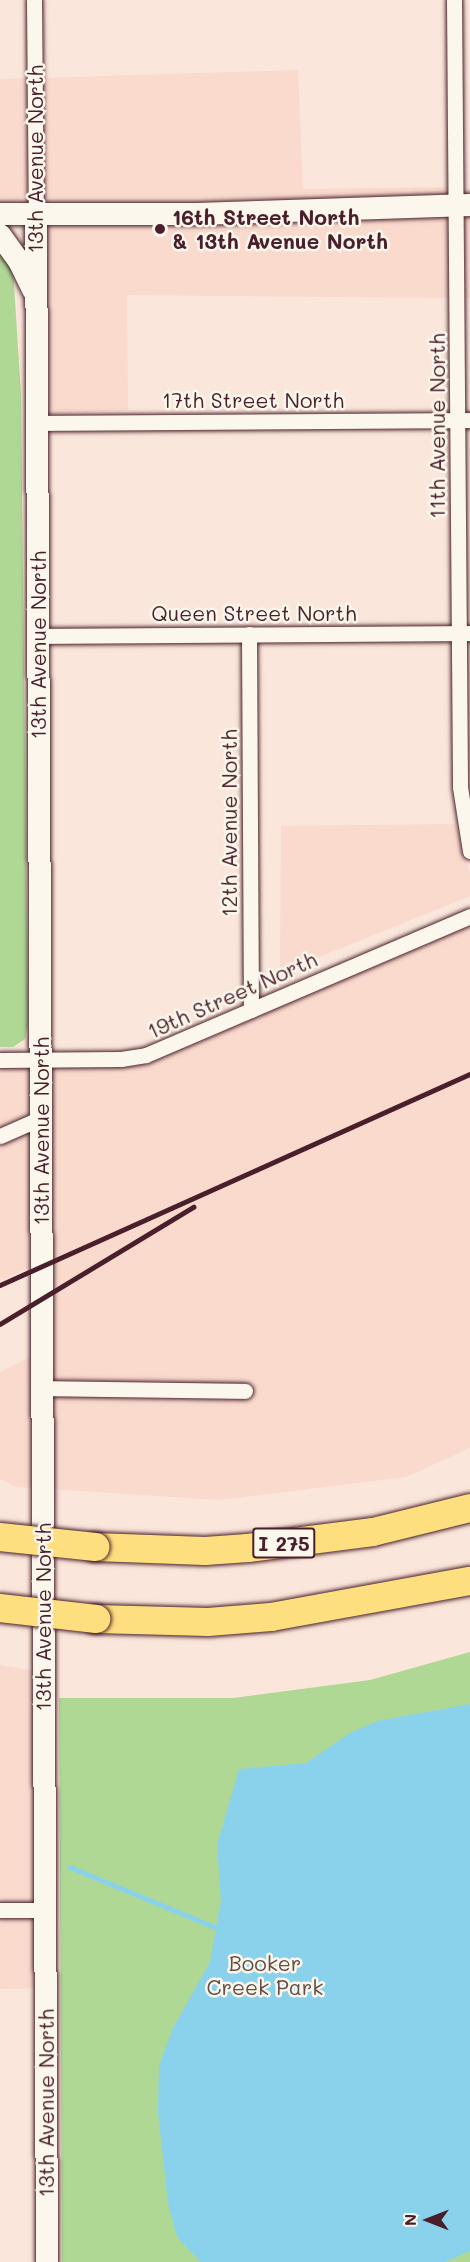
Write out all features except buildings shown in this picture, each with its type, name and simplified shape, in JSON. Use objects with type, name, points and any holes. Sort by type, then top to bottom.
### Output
[{"type":"highway","name":"I 275","points":[[0,1537],[95,1547],[194,1551],[248,1548],[373,1532],[470,1508]]},
{"type":"highway","points":[[0,1608],[96,1619],[207,1622],[271,1617],[366,1603],[470,1581]]},
{"type":"street","name":"13th Avenue North","points":[[34,0],[47,2262]]},
{"type":"street","name":"11th Avenue North","points":[[454,0],[463,205],[465,633],[460,787],[470,850]]},
{"type":"street","points":[[0,214],[197,214],[463,205]]},
{"type":"street","points":[[0,235],[19,261],[36,298]]},
{"type":"street","name":"17th Street North","points":[[37,423],[464,420]]},
{"type":"street","name":"Queen Street North","points":[[38,636],[465,633]]},
{"type":"street","name":"12th Avenue North","points":[[249,634],[251,1011]]},
{"type":"street","name":"19th Street North","points":[[0,1060],[121,1059],[146,1055],[470,916]]},
{"type":"street","points":[[0,1136],[41,1118]]},
{"type":"street","points":[[42,1388],[245,1391]]},
{"type":"street","points":[[0,1910],[45,1910]]},
{"type":"shaded area","points":[[298,70],[303,189],[448,187],[448,198],[44,207],[43,78]]},
{"type":"shaded area","points":[[27,78],[27,202],[0,202],[0,79]]},
{"type":"shaded area","points":[[448,212],[448,298],[127,295],[128,410],[45,414],[44,221]]},
{"type":"shaded area","points":[[464,212],[470,212],[470,298],[465,298]]},
{"type":"shaded area","points":[[455,824],[470,873],[470,896],[280,973],[281,826]]},
{"type":"shaded area","points":[[470,924],[470,1448],[406,1477],[219,1500],[51,1489],[50,1395],[252,1398],[253,1384],[50,1381],[49,1067],[149,1062]]},
{"type":"shaded area","points":[[32,1067],[33,1114],[0,1128],[0,1068]]},
{"type":"shaded area","points":[[33,1130],[33,1266],[0,1281],[0,1143]]},
{"type":"shaded area","points":[[34,1355],[35,1488],[15,1487],[0,1479],[0,1372]]},
{"type":"shaded area","points":[[0,1665],[36,1671],[37,1903],[0,1903]]},
{"type":"shaded area","points":[[0,1917],[37,1917],[37,1988],[0,1989]]},
{"type":"green space","points":[[0,248],[13,269],[21,394],[28,1024],[25,1039],[13,1047],[0,1047]]},
{"type":"green space","name":"Booker Creek Park","points":[[470,1652],[470,2262],[62,2262],[59,1698],[233,1698],[370,1680]]},
{"type":"water","name":"Booker Creek Park","points":[[470,1704],[470,2251],[445,2262],[201,2262],[177,2237],[168,2203],[158,2112],[159,2066],[173,2028],[210,1962],[221,1901],[217,1845],[239,1769],[306,1763],[350,1733],[377,1721]]},
{"type":"waterway","points":[[70,1867],[217,1928]]},
{"type":"railway","points":[[0,1285],[470,1074]]},
{"type":"railway","points":[[0,1324],[193,1207]]},
{"type":"place","name":"16th Street North & 13th Avenue North","points":[[160,229]]}]
